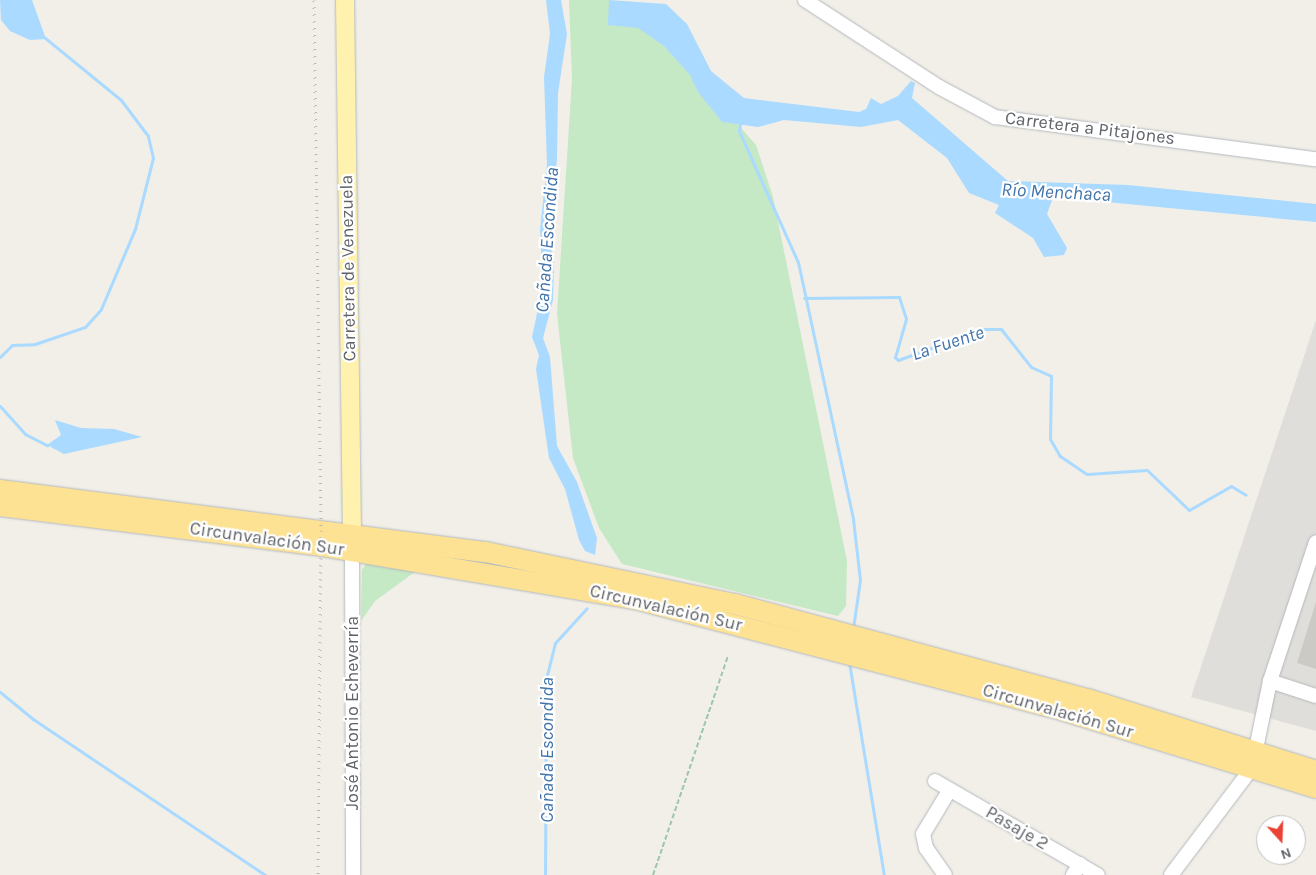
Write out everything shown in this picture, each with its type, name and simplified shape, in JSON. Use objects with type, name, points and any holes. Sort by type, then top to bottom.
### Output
[{"type":"highway","name":"Circunvalación Sur","points":[[0,490],[352,544],[850,643],[1255,760],[1316,770]]},
{"type":"highway","name":"Circunvalación Sur","points":[[0,506],[352,544]]},
{"type":"highway","name":"Circunvalación Sur","points":[[1255,760],[1316,788]]},
{"type":"main road","name":"Carretera de Venezuela","points":[[345,0],[352,544]]},
{"type":"street","name":"Carretera a Pitajones","points":[[805,0],[989,115],[1047,126],[1128,132],[1316,159]]},
{"type":"street","points":[[1171,875],[1255,760],[1270,681],[1316,542]]},
{"type":"street","name":"José Antonio Echeverría","points":[[352,544],[353,875]]},
{"type":"street","points":[[1270,681],[1316,696]]},
{"type":"street","name":"Pasaje 2","points":[[935,781],[1076,869],[1098,875]]},
{"type":"street","points":[[945,875],[926,848],[923,834],[949,791]]},
{"type":"path","points":[[653,875],[728,656]]},
{"type":"shaded area","points":[[1316,320],[1316,731],[1191,697]]},
{"type":"green space","points":[[569,0],[610,0],[677,55],[756,145],[773,197],[847,561],[846,606],[838,616],[622,564],[599,528],[573,458],[557,314],[572,79]]},
{"type":"green space","points":[[368,561],[423,566],[375,601],[361,621],[362,570]]},
{"type":"water","points":[[0,0],[32,0],[46,39],[30,40],[10,31],[1,20]]},
{"type":"water","points":[[546,0],[561,0],[567,34],[558,93],[557,159],[548,233],[554,263],[553,300],[543,338],[550,357],[557,446],[577,482],[597,538],[595,555],[585,551],[579,540],[565,489],[549,458],[536,369],[539,355],[532,337],[543,286],[540,230],[547,164],[544,77],[550,34]]},
{"type":"water","name":"Río Menchaca","points":[[609,0],[666,4],[687,24],[711,71],[744,98],[859,112],[866,109],[871,98],[881,104],[898,96],[911,81],[915,83],[912,98],[1008,181],[1128,185],[1316,204],[1316,222],[1053,197],[1047,214],[1067,248],[1064,255],[1044,257],[1033,238],[995,213],[999,205],[969,193],[947,158],[898,120],[861,127],[784,120],[758,127],[722,122],[698,92],[690,75],[664,46],[638,28],[608,25]]},
{"type":"water","points":[[55,420],[81,428],[114,429],[142,437],[64,454],[47,445],[61,435]]},
{"type":"building","points":[[1316,602],[1316,669],[1297,663]]},
{"type":"waterway","points":[[0,357],[12,345],[35,344],[85,327],[101,309],[135,229],[153,158],[148,136],[121,100],[44,37]]},
{"type":"waterway","points":[[740,124],[739,131],[798,262],[853,519],[860,580],[853,628]]},
{"type":"waterway","name":"La Fuente","points":[[804,298],[899,297],[906,319],[895,357],[898,360],[984,329],[1001,329],[1031,367],[1051,376],[1050,439],[1060,456],[1087,474],[1147,470],[1189,510],[1231,486],[1246,495]]},
{"type":"waterway","points":[[0,406],[25,434],[47,445]]},
{"type":"waterway","name":"Cañada Escondida","points":[[545,875],[546,679],[555,643],[587,608]]},
{"type":"waterway","points":[[849,662],[884,875]]},
{"type":"waterway","points":[[0,692],[33,719],[265,875]]},
{"type":"railway","points":[[314,0],[321,530],[318,875]]}]
